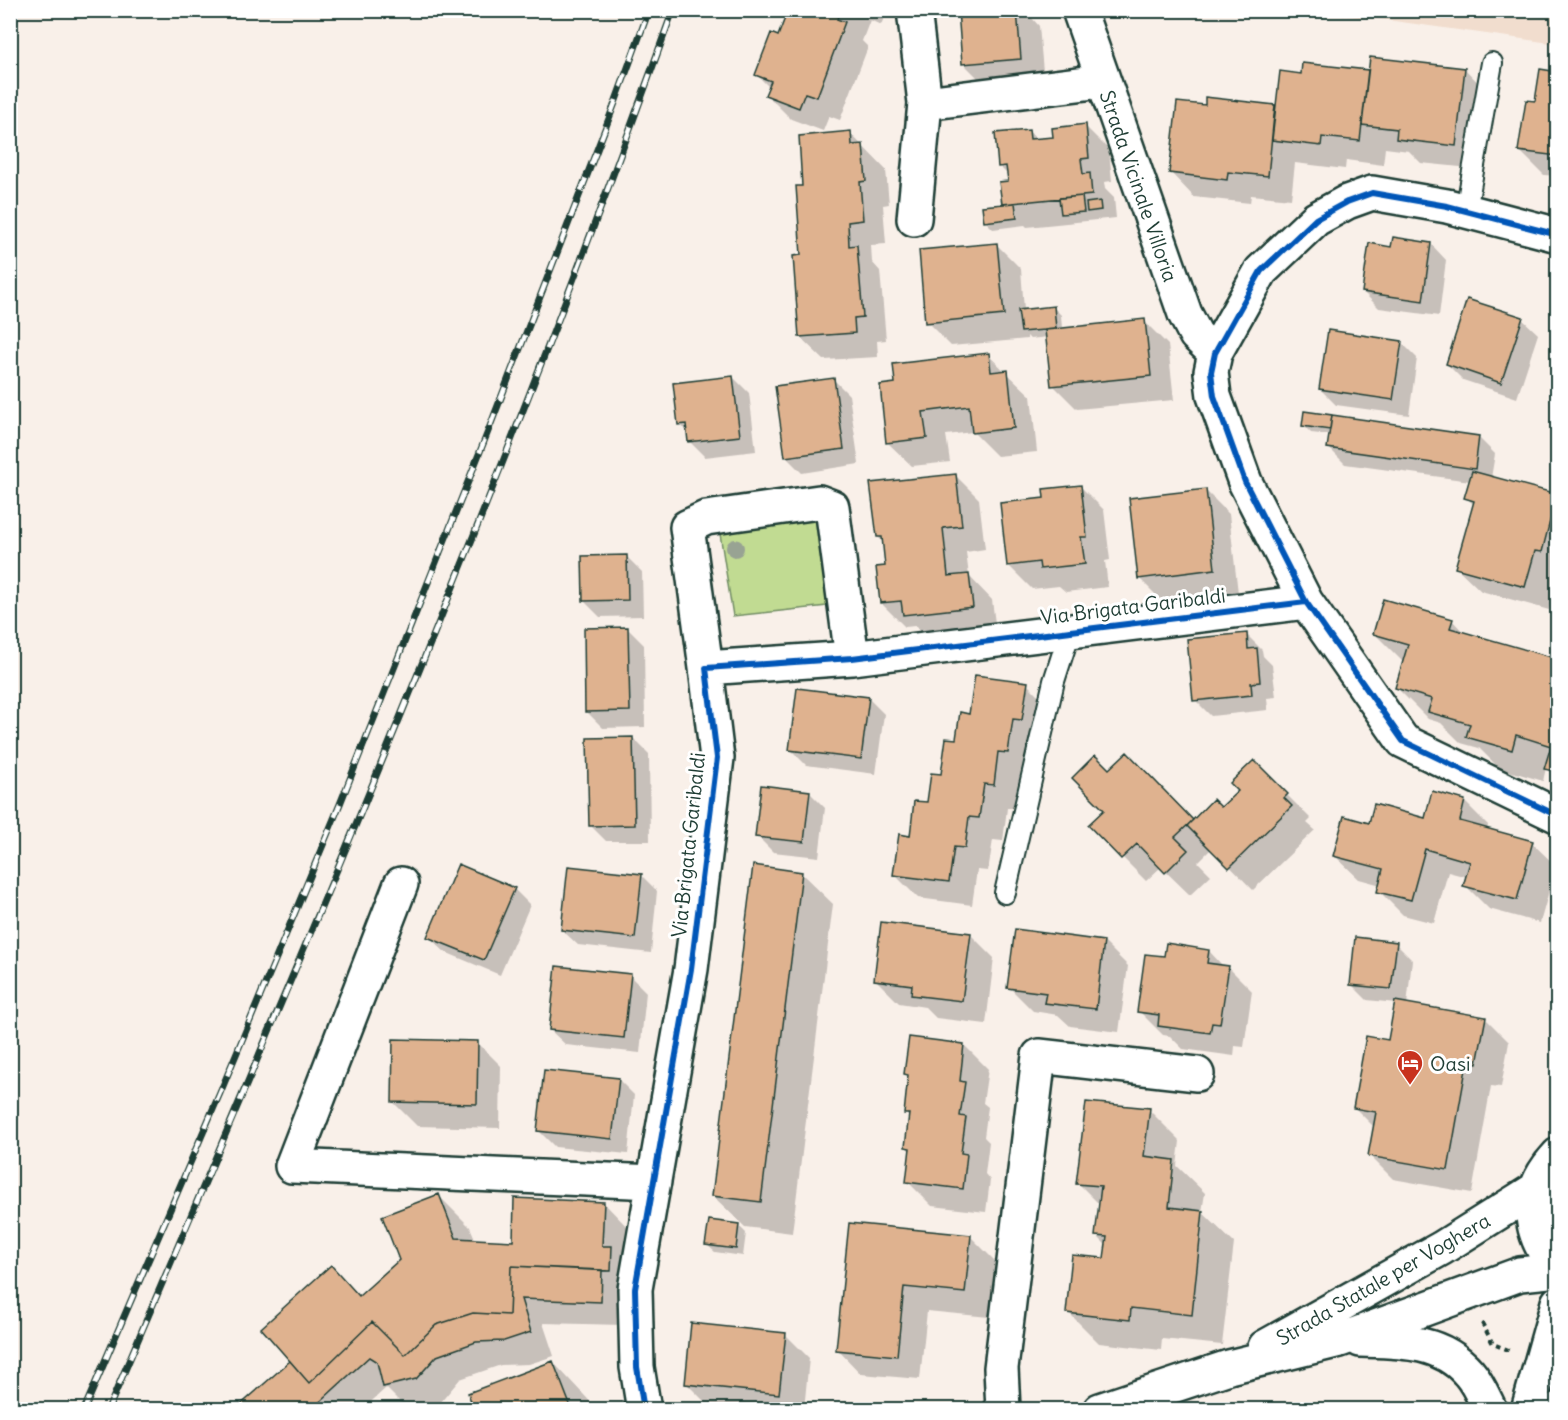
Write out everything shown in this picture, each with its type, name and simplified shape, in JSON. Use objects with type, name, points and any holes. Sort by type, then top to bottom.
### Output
[{"type":"street","points":[[914,10],[925,103],[914,219]]},
{"type":"street","name":"Strada Vicinale Villoria","points":[[1079,10],[1185,315],[1196,335],[1215,353]]},
{"type":"street","points":[[925,103],[1102,81]]},
{"type":"street","points":[[1557,235],[1466,211],[1372,194],[1347,202],[1316,219],[1261,271],[1215,353],[1210,372],[1214,396],[1245,482],[1306,602],[1403,741],[1557,816]]},
{"type":"street","points":[[706,668],[687,527],[706,518],[819,502],[832,507],[852,658]]},
{"type":"street","name":"Via Brigata Garibaldi","points":[[644,1410],[637,1366],[635,1289],[691,969],[717,759],[706,668],[852,658],[1306,602]]},
{"type":"street","points":[[401,884],[292,1166],[654,1182]]},
{"type":"street","points":[[1003,1410],[1001,1368],[1039,1056],[1197,1074]]},
{"type":"street","points":[[1557,1155],[1546,1167],[1536,1189],[1533,1211],[1535,1233],[1544,1254],[1557,1270]]},
{"type":"street","name":"Strada Statale per Voghera","points":[[1229,1367],[1442,1248],[1536,1189]]},
{"type":"street","name":"Strada Statale per Voghera","points":[[1100,1410],[1229,1367],[1340,1340],[1520,1274],[1557,1270]]},
{"type":"street","points":[[1528,1410],[1557,1303]]},
{"type":"street","points":[[1340,1340],[1408,1341],[1447,1353],[1470,1373],[1490,1410]]},
{"type":"lane","points":[[1466,211],[1492,63]]},
{"type":"lane","points":[[1005,893],[1054,681],[1070,631]]},
{"type":"shaded area","points":[[1305,11],[1557,11],[1557,44],[1387,20]]},
{"type":"green space","points":[[817,511],[827,606],[733,616],[719,527]]},
{"type":"building","points":[[788,10],[841,10],[837,19],[845,22],[817,97],[805,93],[799,108],[765,95],[771,81],[755,75],[771,33],[778,36]]},
{"type":"building","points":[[958,10],[1017,10],[1021,59],[962,64]]},
{"type":"building","points":[[1370,57],[1465,68],[1456,146],[1396,139],[1397,129],[1362,125]]},
{"type":"building","points":[[1302,63],[1368,70],[1360,141],[1322,137],[1321,146],[1272,140],[1280,71],[1301,74]]},
{"type":"building","points":[[1540,69],[1558,72],[1558,156],[1518,151],[1526,100],[1535,101]]},
{"type":"building","points":[[1205,97],[1275,105],[1268,176],[1228,172],[1227,180],[1169,173],[1177,102],[1205,105]]},
{"type":"building","points":[[1086,124],[1089,158],[1081,159],[1083,174],[1090,173],[1092,195],[1002,204],[999,182],[1008,181],[1006,166],[998,167],[995,133],[1029,130],[1030,139],[1053,137],[1052,128]]},
{"type":"building","points":[[851,131],[852,145],[863,144],[866,181],[860,182],[863,220],[848,222],[849,246],[857,245],[863,317],[854,318],[855,333],[799,337],[793,256],[801,255],[796,186],[802,186],[799,136]]},
{"type":"building","points":[[1082,196],[1084,212],[1061,214],[1059,198]]},
{"type":"building","points":[[1100,201],[1101,210],[1087,212],[1086,203]]},
{"type":"building","points":[[1015,203],[1017,218],[984,222],[982,206]]},
{"type":"building","points":[[1393,237],[1431,243],[1423,301],[1362,292],[1369,243],[1391,247]]},
{"type":"building","points":[[997,243],[1004,315],[925,323],[919,250]]},
{"type":"building","points":[[1467,299],[1523,317],[1501,383],[1446,364]]},
{"type":"building","points":[[1054,306],[1056,329],[1021,332],[1018,310]]},
{"type":"building","points":[[1145,319],[1151,376],[1051,386],[1045,330]]},
{"type":"building","points":[[1328,330],[1402,341],[1393,400],[1319,389]]},
{"type":"building","points":[[989,353],[991,372],[1008,370],[1014,428],[972,433],[969,406],[923,412],[927,438],[886,443],[880,385],[895,383],[893,364]]},
{"type":"building","points":[[733,376],[740,436],[688,442],[686,424],[678,425],[673,383]]},
{"type":"building","points":[[834,378],[844,449],[785,457],[775,386]]},
{"type":"building","points":[[1304,411],[1332,415],[1330,430],[1302,426]]},
{"type":"building","points":[[1332,415],[1479,436],[1475,469],[1327,448]]},
{"type":"building","points":[[1472,471],[1557,494],[1542,552],[1535,551],[1525,587],[1455,568],[1474,501],[1464,498]]},
{"type":"building","points":[[956,474],[962,526],[943,528],[948,576],[969,574],[973,607],[903,615],[901,601],[880,603],[876,567],[885,566],[882,537],[877,537],[870,483]]},
{"type":"building","points":[[1081,485],[1087,537],[1081,537],[1085,564],[1040,569],[1039,562],[1007,566],[1000,503],[1044,498],[1043,489]]},
{"type":"building","points":[[1206,489],[1215,569],[1138,579],[1129,498]]},
{"type":"building","points":[[627,555],[628,600],[583,601],[582,556]]},
{"type":"building","points":[[1383,599],[1453,619],[1450,628],[1558,659],[1558,772],[1544,769],[1551,746],[1516,735],[1512,750],[1466,737],[1470,724],[1428,712],[1432,699],[1395,688],[1408,644],[1373,634]]},
{"type":"building","points":[[628,627],[630,711],[585,712],[584,628]]},
{"type":"building","points":[[1247,633],[1248,649],[1257,648],[1260,682],[1251,683],[1252,695],[1193,701],[1187,639]]},
{"type":"building","points":[[975,675],[1028,682],[1022,720],[1013,719],[1008,753],[998,752],[994,785],[984,784],[979,818],[969,817],[965,848],[954,847],[949,882],[893,875],[899,834],[910,836],[914,801],[927,802],[931,773],[941,774],[946,738],[956,739],[960,712],[969,714]]},
{"type":"building","points":[[797,688],[869,697],[861,759],[789,750]]},
{"type":"building","points":[[633,737],[635,825],[589,826],[587,738]]},
{"type":"building","points":[[1127,752],[1193,820],[1175,837],[1188,850],[1165,873],[1137,844],[1121,859],[1088,825],[1104,810],[1072,778],[1095,755],[1109,769]]},
{"type":"building","points":[[1254,760],[1288,794],[1284,798],[1292,806],[1229,868],[1187,826],[1213,799],[1221,807],[1238,791],[1230,783]]},
{"type":"building","points":[[761,785],[810,791],[804,842],[755,837]]},
{"type":"building","points":[[1432,791],[1465,800],[1460,821],[1533,841],[1517,900],[1463,886],[1470,862],[1425,849],[1411,900],[1377,892],[1383,869],[1333,856],[1344,816],[1369,823],[1374,804],[1425,818]]},
{"type":"building","points":[[458,864],[515,888],[484,960],[427,937]]},
{"type":"building","points":[[753,865],[802,872],[761,1202],[712,1196]]},
{"type":"building","points":[[568,866],[642,874],[635,938],[561,930]]},
{"type":"building","points":[[881,922],[971,933],[962,1001],[911,995],[912,985],[874,980]]},
{"type":"building","points":[[1015,929],[1104,941],[1096,1009],[1044,1003],[1046,993],[1007,988]]},
{"type":"building","points":[[1355,937],[1397,942],[1391,989],[1350,985]]},
{"type":"building","points":[[1166,943],[1209,950],[1207,963],[1229,966],[1220,1024],[1212,1023],[1210,1033],[1158,1026],[1159,1015],[1137,1012],[1145,954],[1164,956]]},
{"type":"building","points":[[556,966],[631,974],[624,1038],[549,1030]]},
{"type":"building","name":"Oasi","points":[[1395,1001],[1486,1017],[1477,1064],[1467,1063],[1448,1170],[1368,1156],[1376,1112],[1353,1108],[1366,1036],[1388,1040]]},
{"type":"building","points":[[909,1037],[964,1044],[960,1081],[965,1082],[960,1116],[966,1117],[961,1153],[967,1154],[963,1189],[906,1182],[910,1148],[905,1147],[909,1114],[904,1114],[908,1075],[904,1074]]},
{"type":"building","points":[[393,1039],[478,1041],[477,1104],[392,1102]]},
{"type":"building","points":[[544,1070],[619,1078],[612,1139],[537,1131]]},
{"type":"building","points":[[1086,1102],[1150,1108],[1144,1156],[1174,1160],[1169,1207],[1203,1211],[1192,1315],[1131,1308],[1130,1320],[1066,1313],[1072,1255],[1104,1258],[1107,1237],[1095,1236],[1101,1186],[1076,1184]]},
{"type":"building","points":[[439,1194],[456,1238],[513,1241],[514,1198],[604,1202],[602,1246],[612,1246],[611,1271],[511,1266],[509,1315],[473,1313],[436,1325],[405,1355],[372,1322],[309,1383],[261,1328],[331,1265],[359,1296],[399,1260],[382,1216]]},
{"type":"building","points":[[709,1220],[739,1224],[736,1249],[705,1245]]},
{"type":"building","points":[[849,1223],[971,1235],[965,1293],[904,1287],[897,1356],[836,1350]]},
{"type":"building","points":[[511,1266],[602,1270],[601,1302],[521,1299],[531,1332],[504,1341],[476,1342],[437,1356],[416,1379],[383,1387],[377,1362],[369,1357],[311,1410],[241,1410],[238,1407],[290,1361],[309,1383],[372,1322],[405,1355],[436,1325],[473,1313],[509,1315]]},
{"type":"building","points":[[691,1323],[786,1333],[779,1394],[685,1384]]},
{"type":"building","points":[[553,1361],[572,1410],[474,1410],[468,1393]]},
{"type":"railway","points":[[84,1410],[220,1093],[340,804],[487,434],[649,10]]},
{"type":"railway","points":[[108,1410],[329,889],[472,539],[541,364],[673,10]]},
{"type":"cycle path","points":[[1558,235],[1447,206],[1372,193],[1347,202],[1316,219],[1261,271],[1215,353],[1211,372],[1214,396],[1245,482],[1306,602],[1403,741],[1558,816]]},
{"type":"cycle path","points":[[644,1410],[637,1367],[635,1289],[691,969],[717,758],[706,668],[852,658],[1306,602]]},
{"type":"place","name":"Oasi","points":[[1410,1086]]}]
